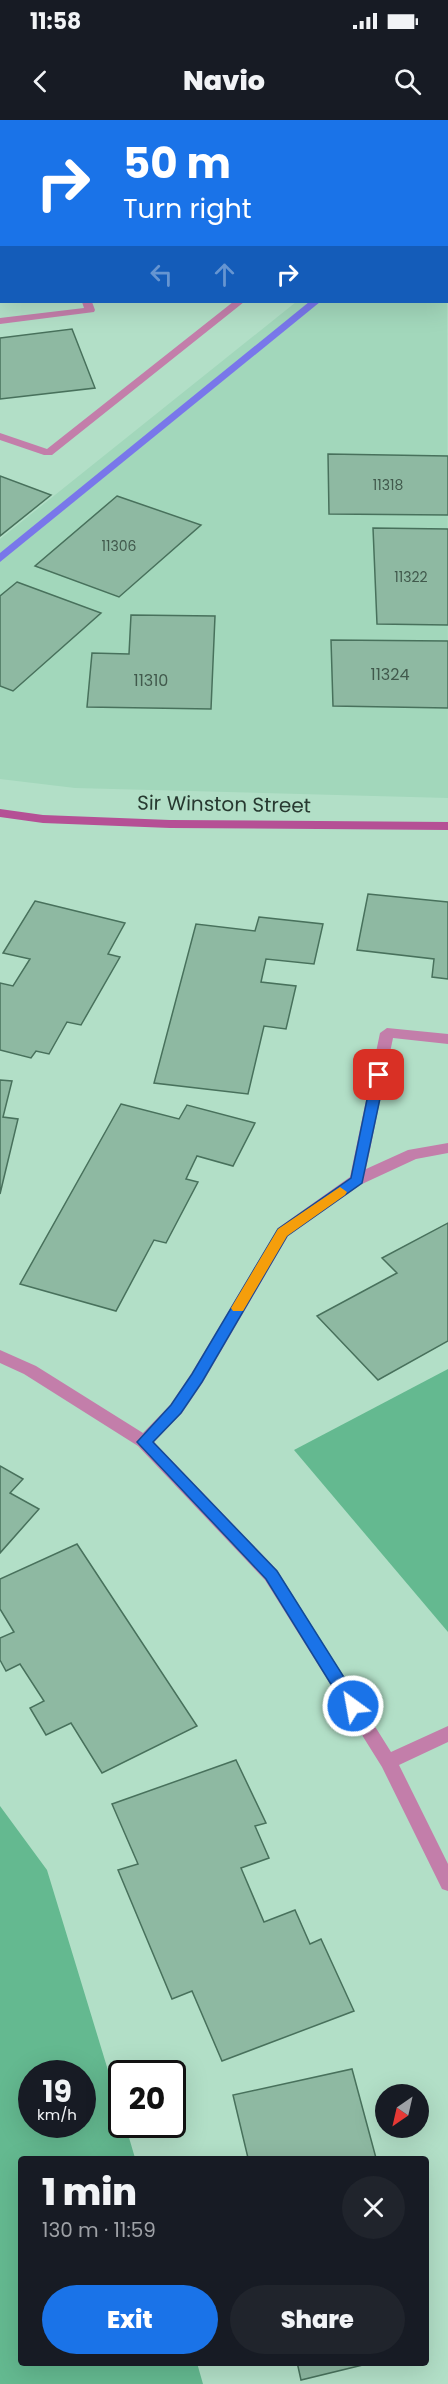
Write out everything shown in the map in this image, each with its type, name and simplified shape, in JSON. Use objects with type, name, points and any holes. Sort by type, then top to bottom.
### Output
[{"type":"street","name":"Sir Winston Street","points":[[0,813],[43,819],[170,824],[448,826]]},
{"type":"lane","points":[[0,321],[90,310],[87,303]]},
{"type":"lane","points":[[0,436],[48,453],[238,303]]},
{"type":"lane","points":[[357,1180],[387,1032],[448,1039]]},
{"type":"lane","points":[[144,1442],[176,1409],[197,1378],[283,1232],[357,1180],[413,1154],[448,1148]]},
{"type":"lane","points":[[0,1356],[30,1370],[144,1442],[271,1575],[388,1762],[448,1883]]},
{"type":"lane","points":[[388,1762],[448,1734]]},
{"type":"shaded area","points":[[295,303],[447,303],[448,798],[75,788],[0,779],[0,539]]},
{"type":"shaded area","points":[[448,1369],[448,1632],[294,1450]]},
{"type":"shaded area","points":[[0,1806],[47,1870],[108,2070],[108,2138],[129,2138],[134,2156],[18,2156],[18,2366],[198,2366],[203,2384],[0,2384]]},
{"type":"building","points":[[72,329],[95,388],[0,399],[0,338]]},
{"type":"building","points":[[328,454],[448,456],[448,515],[329,514]]},
{"type":"building","points":[[0,476],[51,495],[0,536]]},
{"type":"building","points":[[117,496],[201,525],[119,597],[35,566]]},
{"type":"building","points":[[373,528],[448,529],[448,625],[377,624]]},
{"type":"building","points":[[17,582],[101,613],[13,691],[0,686],[0,596]]},
{"type":"building","points":[[131,615],[215,616],[211,709],[87,707],[92,653],[129,654]]},
{"type":"building","points":[[331,640],[448,641],[448,708],[333,706]]},
{"type":"building","points":[[368,894],[448,902],[448,979],[432,977],[434,959],[357,950]]},
{"type":"building","points":[[35,901],[125,923],[108,954],[120,957],[81,1025],[67,1022],[49,1054],[36,1051],[31,1058],[0,1050],[0,983],[13,986],[30,959],[3,953]]},
{"type":"building","points":[[259,917],[323,924],[314,964],[266,959],[261,982],[296,986],[286,1029],[264,1026],[248,1094],[154,1083],[196,924],[255,931]]},
{"type":"building","points":[[0,1080],[12,1081],[3,1117],[18,1119],[0,1194]]},
{"type":"building","points":[[121,1104],[179,1119],[187,1105],[255,1123],[233,1166],[197,1156],[186,1179],[198,1182],[166,1243],[154,1240],[116,1311],[20,1284]]},
{"type":"building","points":[[448,1223],[448,1341],[378,1380],[317,1316],[397,1273],[382,1258]]},
{"type":"building","points":[[0,1466],[23,1479],[10,1493],[39,1509],[0,1553]]},
{"type":"building","points":[[77,1544],[197,1726],[102,1773],[71,1723],[46,1735],[30,1708],[44,1701],[20,1664],[6,1671],[0,1660],[0,1638],[14,1632],[0,1609],[0,1579]]},
{"type":"building","points":[[236,1760],[266,1823],[255,1826],[269,1858],[241,1868],[264,1922],[295,1910],[310,1944],[321,1939],[354,2011],[222,2061],[192,1991],[172,1999],[118,1870],[138,1864],[112,1804]]},
{"type":"building","points":[[352,2069],[375,2156],[248,2156],[233,2095]]},
{"type":"building","points":[[298,2366],[359,2366],[301,2380]]},
{"type":"waterway","points":[[0,559],[314,303]]},
{"type":"slow traffic","points":[[238,1308],[283,1232],[340,1192]]},
{"type":"route","points":[[353,1706],[271,1575],[144,1442],[176,1409],[197,1378],[283,1232],[357,1180],[379,1075]]}]
